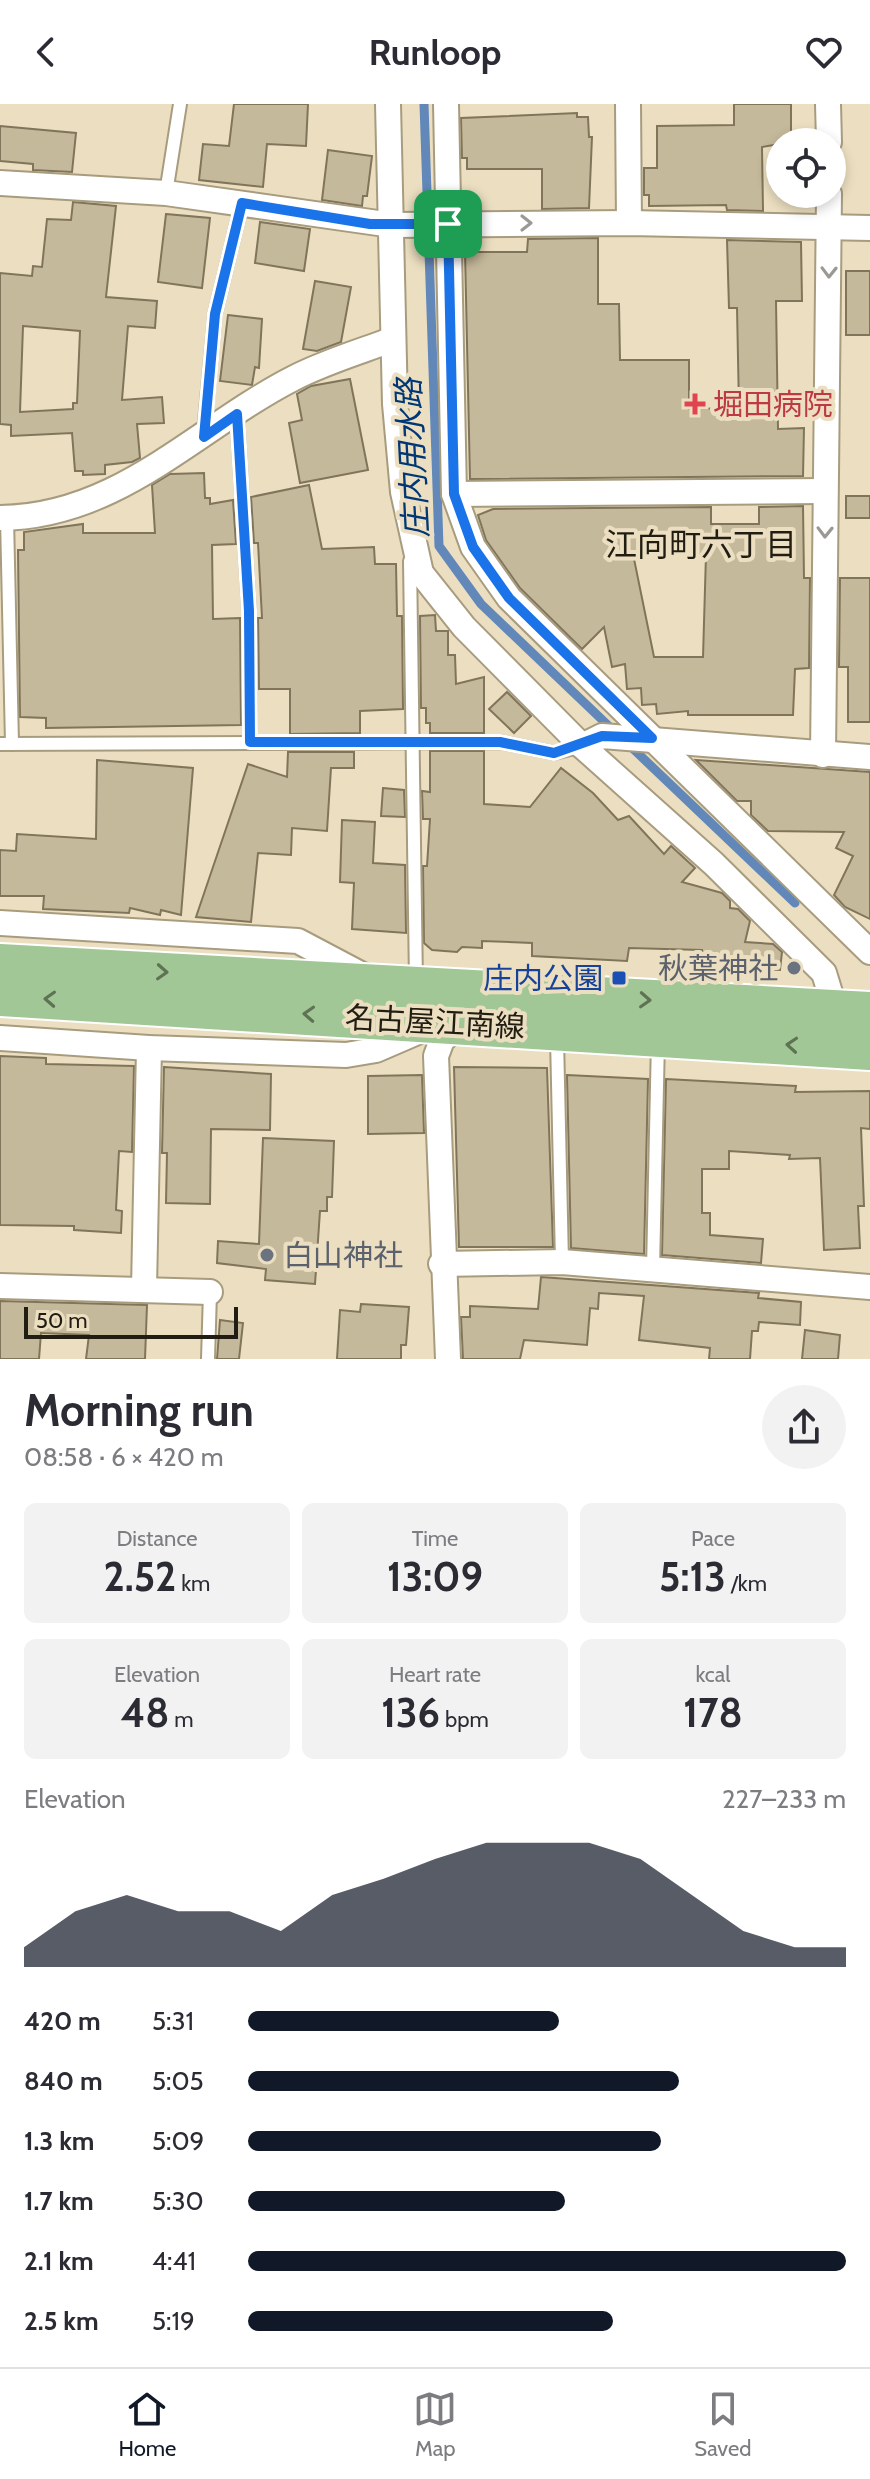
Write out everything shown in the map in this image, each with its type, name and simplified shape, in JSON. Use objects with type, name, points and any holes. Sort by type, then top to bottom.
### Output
[{"type":"main road","name":"名古屋江南線","points":[[0,964],[852,1011]]},
{"type":"main road","name":"名古屋江南線","points":[[0,996],[870,1050]]},
{"type":"street","points":[[388,104],[392,225],[391,340],[403,492],[421,573],[464,627],[592,741],[824,973],[852,1011]]},
{"type":"street","points":[[446,104],[454,494],[473,547],[509,598],[646,738],[870,952]]},
{"type":"street","points":[[628,104],[629,223]]},
{"type":"street","points":[[828,104],[829,128]]},
{"type":"street","points":[[0,183],[166,193],[392,225],[629,223],[870,228]]},
{"type":"street","points":[[823,755],[829,208]]},
{"type":"street","points":[[4,518],[67,508],[101,498],[129,485],[294,378],[391,340]]},
{"type":"street","points":[[454,494],[825,491]]},
{"type":"street","points":[[592,741],[646,738],[870,757]]},
{"type":"street","points":[[0,923],[298,941],[375,985]]},
{"type":"street","points":[[0,1038],[149,1048],[346,1055],[376,1050],[446,1025]]},
{"type":"street","points":[[446,1025],[436,1056],[441,1264],[448,1359]]},
{"type":"street","points":[[144,1288],[149,1048]]},
{"type":"street","points":[[441,1264],[562,1262],[870,1287]]},
{"type":"street","points":[[0,1286],[210,1292]]},
{"type":"lane","points":[[166,193],[180,104]]},
{"type":"lane","points":[[204,437],[215,314],[242,203]]},
{"type":"lane","points":[[237,414],[249,611],[250,742]]},
{"type":"lane","points":[[4,518],[6,744],[500,742],[554,753],[592,741]]},
{"type":"lane","points":[[409,521],[416,986]]},
{"type":"lane","points":[[557,1029],[562,1262]]},
{"type":"lane","points":[[653,1269],[658,1036]]},
{"type":"lane","points":[[208,1359],[210,1292]]},
{"type":"building","points":[[234,104],[308,104],[306,146],[267,144],[263,187],[199,180],[203,144],[229,146]]},
{"type":"building","points":[[734,104],[791,104],[791,128],[766,128],[766,146],[762,147],[763,211],[727,210],[726,205],[649,206],[649,195],[644,195],[644,168],[657,168],[657,126],[734,125]]},
{"type":"building","points":[[577,113],[577,117],[588,117],[589,137],[592,137],[589,208],[542,209],[542,169],[467,169],[467,158],[462,158],[461,118]]},
{"type":"building","points":[[0,126],[76,133],[72,172],[33,170],[33,164],[0,161]]},
{"type":"building","points":[[328,150],[372,156],[367,196],[363,196],[362,206],[322,200]]},
{"type":"building","points":[[73,202],[116,206],[106,297],[157,301],[155,328],[128,326],[122,400],[162,397],[164,423],[137,424],[140,458],[105,465],[105,474],[83,475],[83,471],[75,471],[72,433],[11,436],[11,425],[0,424],[0,273],[32,276],[33,266],[42,267],[47,219],[71,220]],"holes":[[[23,326],[80,331],[77,403],[73,403],[73,409],[20,412]]]},
{"type":"building","points":[[166,214],[210,218],[202,288],[158,282]]},
{"type":"building","points":[[260,222],[310,229],[304,271],[255,263]]},
{"type":"building","points":[[598,238],[598,304],[619,304],[620,360],[689,360],[689,409],[739,408],[737,308],[729,308],[727,240],[801,242],[802,301],[776,301],[778,429],[804,428],[803,476],[470,479],[465,252],[527,252],[528,239]]},
{"type":"building","points":[[846,271],[870,271],[870,335],[846,335]]},
{"type":"building","points":[[315,281],[351,287],[341,342],[317,351],[303,349]]},
{"type":"building","points":[[228,315],[262,319],[259,368],[255,367],[252,385],[220,381]]},
{"type":"building","points":[[350,379],[368,470],[300,483],[289,423],[302,420],[297,394],[311,386]]},
{"type":"building","points":[[204,473],[205,498],[210,498],[210,504],[233,500],[236,544],[212,545],[213,619],[240,618],[241,725],[46,728],[46,718],[20,717],[18,550],[24,550],[24,532],[83,524],[83,533],[155,533],[152,485],[170,474]]},
{"type":"building","points":[[309,485],[322,549],[374,547],[375,564],[396,564],[397,616],[402,616],[403,709],[360,711],[360,733],[290,734],[290,689],[259,689],[258,618],[262,618],[258,543],[254,543],[251,497]]},
{"type":"building","points":[[846,496],[870,496],[870,518],[846,518]]},
{"type":"building","points":[[803,506],[804,578],[810,578],[809,668],[795,669],[793,715],[688,715],[688,711],[657,714],[656,704],[642,705],[641,688],[627,689],[625,664],[612,667],[604,627],[582,649],[520,588],[486,540],[478,515],[493,509],[711,507],[711,524],[759,524],[759,507]],"holes":[[[633,554],[706,554],[703,657],[654,657]]]},
{"type":"building","points":[[840,578],[870,578],[870,722],[848,722],[848,667],[839,667]]},
{"type":"building","points":[[435,615],[436,631],[448,631],[448,655],[455,655],[456,684],[484,677],[484,733],[430,733],[426,708],[421,708],[420,616]]},
{"type":"building","points":[[507,692],[531,716],[514,733],[489,709]]},
{"type":"building","points":[[430,751],[484,751],[484,804],[530,807],[561,768],[593,793],[618,820],[629,816],[664,854],[671,846],[695,868],[682,882],[722,893],[730,901],[730,908],[738,909],[750,921],[745,942],[773,944],[782,952],[780,970],[704,966],[702,950],[629,948],[627,961],[532,956],[532,943],[482,941],[482,948],[462,947],[457,952],[432,950],[424,943],[423,866],[427,866],[430,819],[423,819],[422,791],[430,792]]},
{"type":"building","points":[[288,752],[354,752],[354,768],[331,768],[327,831],[292,828],[291,855],[258,853],[251,922],[196,917],[248,764],[287,777]]},
{"type":"building","points":[[97,760],[193,768],[181,915],[161,910],[160,915],[130,908],[129,913],[43,909],[44,896],[0,896],[0,850],[16,851],[17,834],[96,839]]},
{"type":"building","points":[[696,760],[870,772],[870,919],[845,907],[834,895],[853,856],[836,848],[844,832],[768,831],[751,815],[751,801],[737,801]]},
{"type":"building","points":[[383,788],[404,790],[405,817],[381,816]]},
{"type":"building","points":[[342,820],[375,822],[373,863],[405,865],[406,933],[352,929],[354,883],[340,882]]},
{"type":"building","points":[[0,1056],[46,1058],[46,1064],[134,1066],[132,1152],[119,1151],[116,1210],[122,1211],[121,1233],[74,1230],[74,1226],[0,1225]]},
{"type":"building","points":[[164,1067],[271,1074],[270,1130],[211,1129],[210,1204],[166,1203],[167,1153],[162,1153]]},
{"type":"building","points":[[454,1067],[547,1068],[553,1247],[459,1247]]},
{"type":"building","points":[[422,1075],[424,1133],[368,1134],[368,1076]]},
{"type":"building","points":[[567,1075],[648,1079],[644,1254],[571,1248]]},
{"type":"building","points":[[666,1079],[796,1086],[795,1092],[870,1091],[870,1129],[861,1128],[864,1206],[858,1206],[860,1248],[824,1250],[820,1158],[789,1159],[790,1155],[729,1151],[729,1169],[702,1169],[702,1213],[710,1213],[710,1235],[763,1239],[761,1263],[662,1255]]},
{"type":"building","points":[[263,1138],[334,1141],[332,1197],[327,1197],[327,1211],[320,1211],[315,1284],[265,1280],[266,1269],[217,1263],[218,1241],[259,1244]]},
{"type":"building","points":[[541,1277],[759,1293],[758,1298],[801,1302],[800,1325],[759,1322],[758,1331],[752,1331],[750,1359],[709,1359],[710,1348],[639,1340],[644,1296],[599,1293],[598,1309],[590,1308],[587,1345],[524,1340],[520,1359],[463,1359],[461,1317],[470,1317],[470,1306],[538,1309]]},
{"type":"building","points":[[0,1301],[147,1305],[145,1359],[86,1359],[89,1335],[41,1333],[39,1359],[0,1359]]},
{"type":"building","points":[[361,1304],[409,1307],[406,1345],[401,1345],[401,1359],[337,1359],[340,1310],[360,1312]]},
{"type":"building","points":[[220,1320],[243,1323],[239,1359],[217,1359]]},
{"type":"building","points":[[805,1330],[840,1335],[838,1359],[802,1359]]},
{"type":"waterway","name":"庄内用水路","points":[[424,104],[439,546],[481,604],[616,733]]},
{"type":"waterway","name":"庄内用水路","points":[[627,743],[795,903]]},
{"type":"place","name":"堀田病院","points":[[695,404]]},
{"type":"place","name":"秋葉神社","points":[[794,968]]},
{"type":"place","name":"庄内公園","points":[[619,978]]},
{"type":"place","name":"白山神社","points":[[267,1255]]},
{"type":"district","name":"江向町六丁目","points":[[701,544]]},
{"type":"route","points":[[242,203],[370,224],[448,224],[454,494],[473,547],[509,598],[652,738],[602,736],[582,746],[554,753],[500,742],[250,742],[249,611],[237,414],[204,437],[215,314],[242,203]]}]
